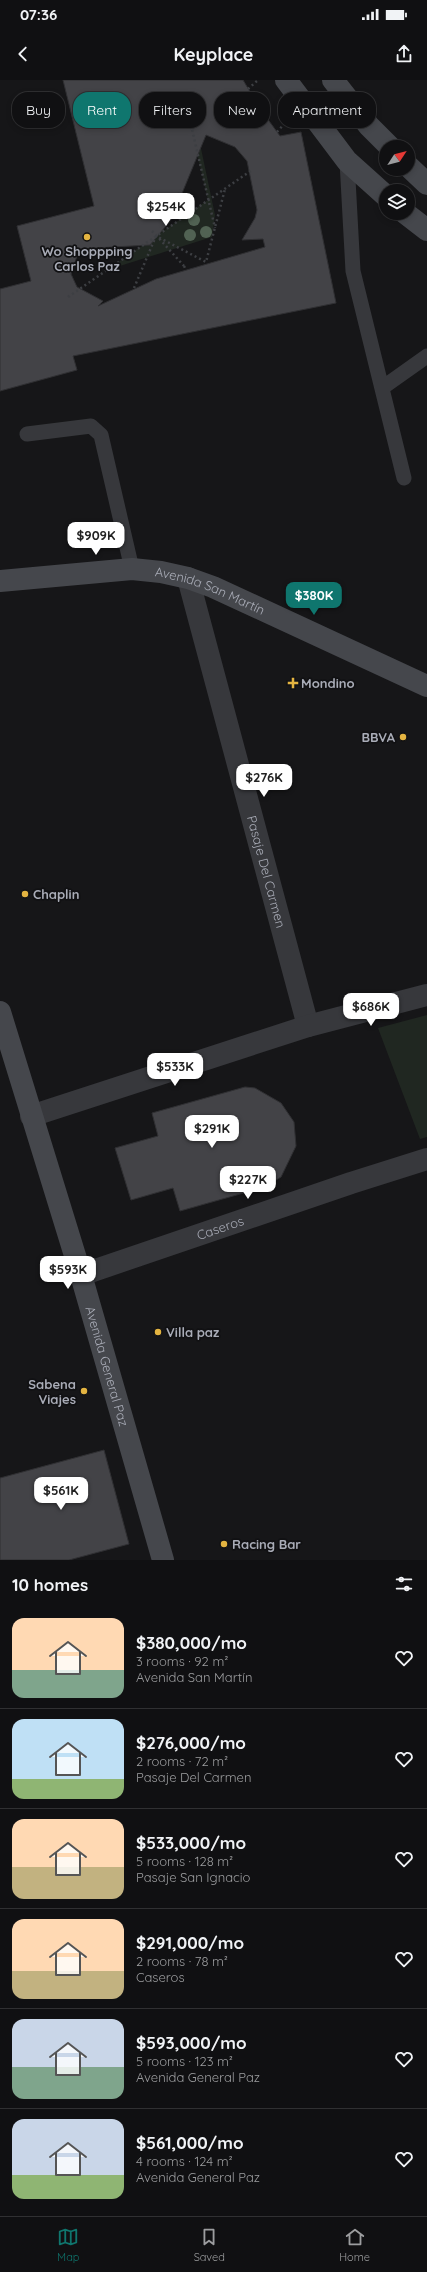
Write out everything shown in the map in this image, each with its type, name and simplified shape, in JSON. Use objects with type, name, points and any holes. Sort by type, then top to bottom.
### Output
[{"type":"main road","points":[[286,80],[347,161],[379,190]]},
{"type":"main road","points":[[333,80],[369,126],[383,140]]},
{"type":"main road","points":[[415,173],[427,184]]},
{"type":"main road","points":[[414,220],[427,230]]},
{"type":"main road","name":"Avenida San Martín","points":[[0,581],[132,570],[161,572],[188,578],[213,587],[427,686]]},
{"type":"main road","name":"Avenida General Paz","points":[[0,1012],[81,1275],[163,1560]]},
{"type":"street","name":"Pasaje Del Carmen","points":[[188,578],[308,1026]]},
{"type":"street","points":[[31,1116],[308,1026],[427,995]]},
{"type":"street","name":"Caseros","points":[[81,1275],[351,1182],[427,1159]]},
{"type":"lane","points":[[347,161],[353,271],[404,478]]},
{"type":"lane","points":[[382,388],[427,356]]},
{"type":"lane","points":[[27,434],[91,426],[101,435],[132,570]]},
{"type":"path","points":[[248,89],[258,80]]},
{"type":"path","points":[[192,128],[215,229]]},
{"type":"path","points":[[277,132],[281,128]]},
{"type":"path","points":[[68,297],[252,170]]},
{"type":"path","points":[[156,236],[206,262],[225,188]]},
{"type":"path","points":[[164,215],[181,190]]},
{"type":"path","points":[[152,231],[184,267]]},
{"type":"path","points":[[134,288],[156,236]]},
{"type":"shaded area","points":[[199,139],[215,215],[212,237],[107,270],[208,200],[194,140]]},
{"type":"shaded area","points":[[427,1015],[427,1137],[420,1139],[378,1028]]},
{"type":"building","name":"Wo Shoppping Carlos Paz","points":[[63,80],[243,80],[250,92],[214,92],[214,128],[270,128],[270,122],[280,136],[301,132],[336,303],[73,356],[77,370],[0,391],[0,289],[31,281],[17,226],[94,206],[75,128],[131,128],[131,92],[73,92],[73,121]],"holes":[[[206,135],[235,147],[247,161],[257,210],[255,218],[242,240],[263,239],[265,247],[156,279],[98,306],[103,301],[77,287],[71,274],[77,256],[94,248],[150,245],[171,220]]]},
{"type":"building","points":[[245,1087],[255,1088],[281,1103],[294,1122],[296,1146],[281,1177],[265,1187],[180,1211],[173,1188],[131,1200],[115,1148],[158,1136],[152,1113]]},
{"type":"building","points":[[104,1450],[129,1544],[69,1560],[0,1560],[0,1478]]},
{"type":"place","name":"Wo Shoppping Carlos Paz","points":[[87,237]]},
{"type":"place","name":"Mondino","points":[[293,683]]},
{"type":"place","name":"BBVA","points":[[403,737]]},
{"type":"place","name":"Chaplin","points":[[25,894]]},
{"type":"place","name":"Villa paz","points":[[158,1332]]},
{"type":"place","name":"Sabena Viajes","points":[[84,1391]]},
{"type":"place","name":"Racing Bar","points":[[224,1544]]}]
